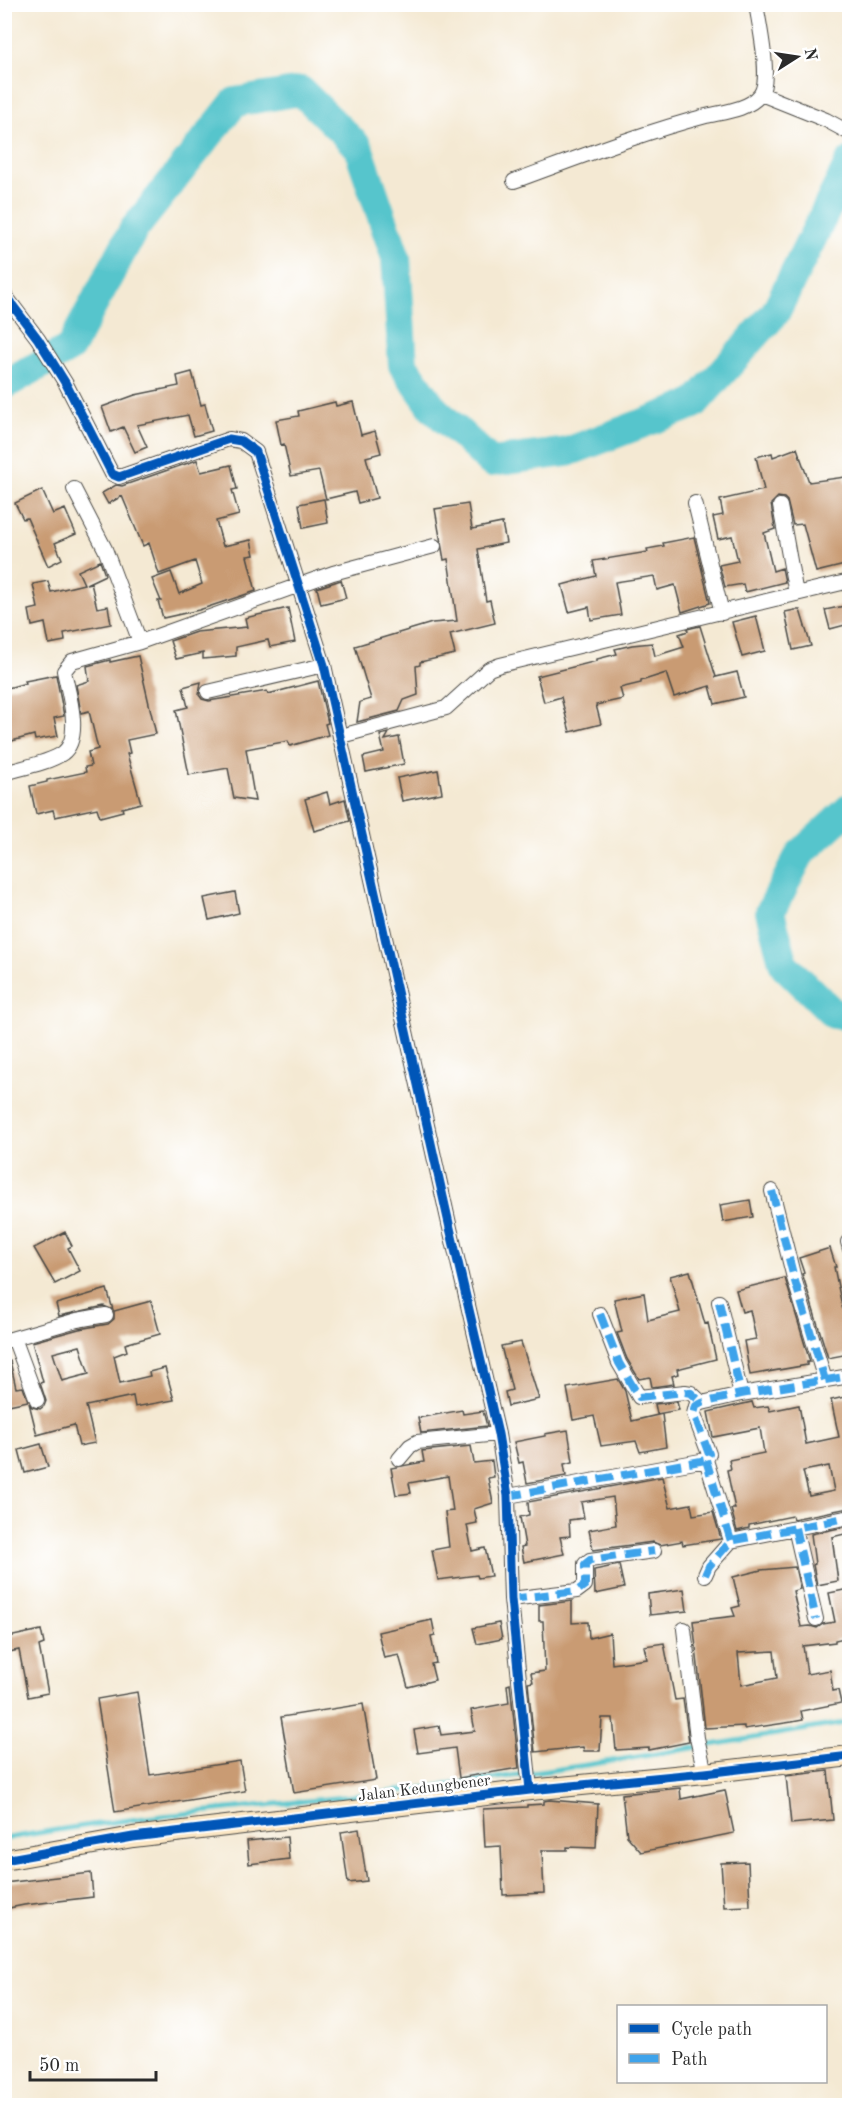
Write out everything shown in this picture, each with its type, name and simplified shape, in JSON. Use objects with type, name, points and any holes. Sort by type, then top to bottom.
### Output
[{"type":"street","points":[[514,181],[702,117],[744,107],[761,94],[765,85],[756,4]]},
{"type":"street","points":[[761,94],[826,120],[849,133]]},
{"type":"street","points":[[4,294],[38,339],[66,384],[108,468],[115,476],[119,477],[229,439],[242,441],[256,452],[324,664],[498,1434],[508,1496],[511,1599],[530,1786]]},
{"type":"street","points":[[74,489],[105,549],[140,642]]},
{"type":"street","points":[[694,503],[722,613]]},
{"type":"street","points":[[780,506],[796,594]]},
{"type":"street","points":[[4,773],[58,755],[69,746],[74,717],[64,671],[72,661],[140,642],[333,573],[434,546]]},
{"type":"street","points":[[341,736],[446,708],[489,669],[500,665],[849,581]]},
{"type":"street","points":[[208,692],[324,664]]},
{"type":"street","points":[[772,1191],[794,1278],[825,1380]]},
{"type":"street","points":[[719,1302],[741,1394]]},
{"type":"street","points":[[600,1314],[619,1363],[639,1397],[685,1392],[691,1393],[702,1402]]},
{"type":"street","points":[[37,1400],[9,1340],[76,1320],[106,1315]]},
{"type":"street","points":[[731,1541],[706,1460],[709,1454],[694,1414],[696,1406],[702,1402],[741,1394],[849,1376]]},
{"type":"street","points":[[399,1459],[410,1446],[417,1442],[498,1434]]},
{"type":"street","points":[[508,1496],[706,1460]]},
{"type":"street","points":[[705,1575],[709,1566],[731,1541],[849,1517]]},
{"type":"street","points":[[795,1528],[816,1619]]},
{"type":"street","points":[[511,1599],[577,1592],[585,1585],[585,1564],[590,1560],[654,1551]]},
{"type":"street","points":[[684,1629],[697,1738],[705,1773]]},
{"type":"street","name":"Jalan Kedungbener","points":[[4,1860],[133,1838],[530,1786],[705,1773],[849,1756]]},
{"type":"building","points":[[192,372],[201,405],[205,404],[212,431],[194,436],[188,415],[137,425],[147,447],[135,452],[123,427],[111,432],[102,407],[135,395],[179,386],[177,376]]},
{"type":"building","points":[[335,402],[336,406],[353,402],[361,435],[375,431],[381,453],[366,457],[377,498],[358,503],[355,492],[326,499],[319,471],[291,476],[276,420],[299,416],[298,411]]},
{"type":"building","points":[[797,448],[809,482],[845,477],[845,482],[849,481],[849,537],[845,538],[849,564],[816,572],[803,524],[793,525],[787,501],[778,497],[771,504],[775,529],[764,533],[773,571],[782,568],[785,582],[745,592],[743,584],[725,587],[719,565],[738,561],[732,536],[718,539],[713,517],[723,515],[720,500],[764,490],[756,457],[772,453],[773,457]]},
{"type":"building","points":[[197,460],[201,472],[231,465],[237,489],[232,490],[239,515],[216,521],[223,546],[251,540],[254,555],[247,556],[256,591],[199,610],[163,618],[158,601],[161,601],[152,579],[171,572],[179,594],[202,584],[195,561],[159,574],[149,543],[143,546],[122,496],[108,504],[102,493],[116,485],[122,486]]},
{"type":"building","points":[[42,490],[53,514],[65,509],[76,534],[55,543],[62,559],[48,566],[27,518],[23,519],[15,503]]},
{"type":"building","points":[[324,499],[328,523],[303,528],[299,504]]},
{"type":"building","points":[[468,504],[472,529],[502,523],[506,543],[478,549],[486,601],[490,600],[495,623],[450,634],[455,654],[420,662],[420,665],[416,666],[418,695],[404,700],[399,711],[357,722],[360,702],[371,699],[355,646],[432,623],[457,621],[448,559],[444,560],[435,509]]},
{"type":"building","points":[[694,537],[710,603],[682,612],[675,585],[657,590],[654,576],[615,582],[621,615],[591,620],[589,607],[569,612],[562,585],[596,576],[593,561],[648,552],[647,549],[664,546],[663,543]]},
{"type":"building","points":[[100,561],[105,575],[86,584],[91,583],[97,608],[108,606],[111,624],[64,633],[65,641],[49,644],[45,623],[32,626],[29,610],[38,608],[33,584],[48,581],[51,592],[84,584],[78,571]]},
{"type":"building","points":[[341,580],[346,598],[321,604],[317,588]]},
{"type":"building","points":[[849,605],[849,624],[830,629],[825,610]]},
{"type":"building","points":[[288,608],[295,642],[270,647],[268,640],[236,647],[236,656],[203,659],[203,653],[176,659],[170,641],[196,632],[247,627],[245,618]]},
{"type":"building","points":[[800,610],[811,646],[793,650],[785,612]]},
{"type":"building","points":[[756,616],[765,651],[742,657],[732,622]]},
{"type":"building","points":[[700,626],[716,677],[737,672],[744,697],[715,704],[710,686],[674,697],[666,673],[620,688],[623,699],[596,705],[601,724],[570,732],[561,697],[544,702],[537,676],[597,661],[597,659],[617,654],[615,649],[632,645],[652,643],[655,656],[684,647],[679,634],[688,631],[687,629]]},
{"type":"building","points":[[138,656],[156,734],[127,740],[130,753],[127,754],[141,803],[100,817],[97,808],[55,817],[53,810],[36,814],[30,786],[86,772],[85,767],[91,766],[88,752],[98,749],[89,711],[81,713],[76,685],[89,681],[87,666]]},
{"type":"building","points":[[56,675],[64,716],[54,718],[58,736],[35,740],[34,735],[8,742],[4,731],[4,689],[26,683],[25,681]]},
{"type":"building","points":[[318,681],[328,723],[325,724],[328,735],[290,746],[288,741],[246,749],[255,801],[234,798],[228,768],[189,775],[176,710],[188,707],[183,687],[201,682],[199,695],[202,699],[209,701],[267,691],[268,694]]},
{"type":"building","points":[[389,733],[385,740],[399,737],[404,764],[366,772],[363,757],[384,752],[380,735]]},
{"type":"building","points":[[438,770],[442,793],[402,801],[397,778]]},
{"type":"building","points":[[327,792],[330,804],[345,799],[350,821],[314,831],[305,799]]},
{"type":"building","points":[[235,892],[239,913],[209,920],[204,898]]},
{"type":"building","points":[[750,1200],[753,1217],[723,1222],[720,1205]]},
{"type":"building","points":[[65,1232],[72,1246],[68,1248],[80,1271],[55,1284],[34,1248]]},
{"type":"building","points":[[830,1248],[836,1267],[834,1267],[843,1311],[849,1309],[849,1354],[828,1358],[799,1258]]},
{"type":"building","points":[[690,1271],[705,1324],[708,1323],[716,1359],[677,1369],[678,1374],[672,1376],[674,1384],[652,1387],[650,1377],[639,1379],[627,1359],[617,1333],[622,1332],[614,1299],[644,1293],[648,1320],[680,1312],[670,1276]]},
{"type":"building","points":[[785,1278],[810,1362],[807,1362],[807,1365],[750,1375],[744,1341],[756,1339],[750,1310],[742,1312],[736,1290]]},
{"type":"building","points":[[107,1289],[113,1310],[104,1306],[59,1316],[56,1304]]},
{"type":"building","points":[[151,1301],[160,1334],[125,1344],[127,1351],[114,1356],[120,1383],[150,1376],[149,1372],[165,1368],[174,1400],[135,1407],[133,1396],[86,1406],[95,1443],[79,1446],[74,1425],[37,1435],[29,1403],[32,1407],[40,1409],[46,1401],[32,1342],[79,1329],[108,1324],[114,1319],[114,1311]],"holes":[[[80,1346],[89,1374],[62,1381],[53,1353]]]},
{"type":"building","points":[[521,1342],[539,1399],[508,1406],[505,1392],[512,1390],[501,1346]]},
{"type":"building","points":[[10,1361],[16,1388],[23,1387],[28,1401],[4,1406],[4,1362]]},
{"type":"building","points":[[618,1379],[625,1391],[632,1421],[662,1414],[666,1447],[640,1452],[636,1441],[601,1446],[594,1416],[573,1420],[567,1388]]},
{"type":"building","points":[[849,1396],[849,1508],[793,1519],[792,1516],[749,1525],[749,1528],[737,1531],[731,1509],[735,1509],[727,1470],[731,1469],[729,1460],[764,1453],[760,1428],[713,1437],[708,1412],[752,1402],[754,1408],[768,1406],[770,1411],[799,1405],[806,1444],[839,1437],[831,1400]],"holes":[[[829,1466],[834,1491],[809,1496],[803,1471]]]},
{"type":"building","points":[[677,1402],[679,1410],[657,1414],[655,1404]]},
{"type":"building","points":[[462,1410],[463,1414],[483,1411],[487,1426],[421,1433],[418,1418]]},
{"type":"building","points":[[568,1430],[573,1462],[564,1464],[566,1476],[527,1483],[523,1462],[519,1463],[514,1442]]},
{"type":"building","points":[[41,1444],[48,1467],[25,1473],[19,1450]]},
{"type":"building","points":[[471,1446],[474,1463],[492,1461],[494,1477],[488,1478],[493,1503],[474,1509],[477,1523],[467,1525],[472,1551],[485,1548],[491,1576],[478,1578],[477,1575],[438,1580],[432,1550],[449,1547],[445,1512],[453,1511],[448,1476],[409,1483],[411,1493],[396,1495],[391,1468],[424,1462],[422,1451]]},
{"type":"building","points":[[662,1477],[670,1508],[691,1504],[693,1515],[713,1512],[721,1539],[683,1545],[682,1541],[660,1545],[653,1542],[593,1550],[589,1530],[616,1525],[613,1497],[581,1502],[584,1518],[569,1520],[570,1536],[560,1537],[564,1554],[524,1562],[521,1547],[525,1546],[520,1517],[529,1515],[528,1502]]},
{"type":"building","points":[[849,1526],[849,1533],[832,1537],[838,1581],[817,1585],[811,1534]]},
{"type":"building","points":[[619,1565],[624,1588],[595,1594],[594,1570]]},
{"type":"building","points":[[795,1567],[800,1589],[793,1591],[801,1627],[817,1628],[823,1624],[835,1622],[829,1593],[849,1589],[849,1637],[835,1640],[835,1642],[803,1646],[807,1674],[830,1670],[833,1691],[838,1690],[841,1703],[801,1711],[803,1720],[744,1729],[744,1726],[705,1728],[693,1621],[735,1616],[732,1608],[740,1606],[733,1577],[761,1570]],"holes":[[[774,1651],[777,1678],[741,1685],[738,1653]]]},
{"type":"building","points":[[684,1589],[687,1611],[650,1615],[648,1594]]},
{"type":"building","points":[[572,1601],[572,1623],[588,1622],[589,1638],[610,1633],[612,1664],[647,1659],[644,1646],[664,1643],[675,1700],[683,1699],[689,1742],[649,1750],[649,1748],[616,1750],[613,1718],[602,1718],[600,1751],[584,1751],[583,1747],[535,1752],[528,1683],[533,1682],[531,1673],[545,1671],[543,1621],[539,1621],[539,1605]]},
{"type":"building","points":[[432,1620],[435,1635],[431,1636],[436,1663],[431,1664],[435,1680],[408,1687],[399,1655],[384,1658],[378,1632]]},
{"type":"building","points":[[499,1623],[502,1639],[477,1644],[473,1628]]},
{"type":"building","points":[[41,1630],[44,1644],[39,1646],[48,1693],[28,1697],[19,1650],[4,1653],[4,1638]]},
{"type":"building","points":[[510,1684],[519,1768],[459,1778],[455,1748],[418,1753],[414,1730],[439,1726],[441,1735],[475,1731],[471,1710],[509,1703],[507,1685]]},
{"type":"building","points":[[137,1692],[150,1775],[240,1761],[245,1791],[115,1812],[97,1699]]},
{"type":"building","points":[[363,1704],[376,1780],[294,1793],[281,1717]]},
{"type":"building","points":[[828,1771],[833,1820],[791,1824],[786,1776]]},
{"type":"building","points":[[680,1788],[681,1799],[725,1790],[734,1833],[641,1852],[627,1836],[622,1794]]},
{"type":"building","points":[[544,1801],[598,1804],[596,1848],[567,1847],[567,1850],[542,1850],[544,1893],[503,1895],[501,1846],[485,1847],[483,1809],[527,1807],[527,1805],[544,1804]]},
{"type":"building","points":[[359,1829],[367,1881],[348,1883],[341,1832]]},
{"type":"building","points":[[287,1837],[289,1859],[249,1864],[247,1841]]},
{"type":"building","points":[[748,1862],[750,1906],[724,1907],[721,1863]]},
{"type":"building","points":[[91,1873],[93,1897],[4,1909],[4,1883]]},
{"type":"waterway","points":[[4,385],[70,348],[134,229],[235,102],[301,91],[358,147],[396,258],[403,365],[434,409],[491,462],[567,452],[694,404],[775,313],[850,162]]},
{"type":"waterway","points":[[850,808],[800,854],[770,912],[784,965],[834,1014],[850,1015]]},
{"type":"waterway","points":[[4,1839],[106,1823],[469,1782],[850,1722]]},
{"type":"marked path","points":[[772,1191],[794,1278],[825,1380]]},
{"type":"marked path","points":[[719,1302],[741,1394]]},
{"type":"marked path","points":[[600,1314],[619,1363],[639,1397],[685,1392],[691,1393],[702,1403]]},
{"type":"marked path","points":[[508,1496],[706,1460],[709,1454],[694,1414],[696,1406],[741,1394],[850,1376]]},
{"type":"marked path","points":[[706,1460],[731,1541]]},
{"type":"marked path","points":[[705,1575],[709,1566],[731,1541],[850,1517]]},
{"type":"marked path","points":[[795,1528],[816,1619]]},
{"type":"marked path","points":[[511,1599],[577,1591],[585,1585],[585,1564],[590,1560],[654,1551]]},
{"type":"cycle path","points":[[4,294],[38,339],[66,384],[112,474],[119,477],[229,439],[241,441],[256,452],[324,665],[498,1434],[508,1496],[511,1599],[530,1790]]},
{"type":"cycle path","points":[[4,1860],[133,1837],[530,1790],[850,1756]]}]
